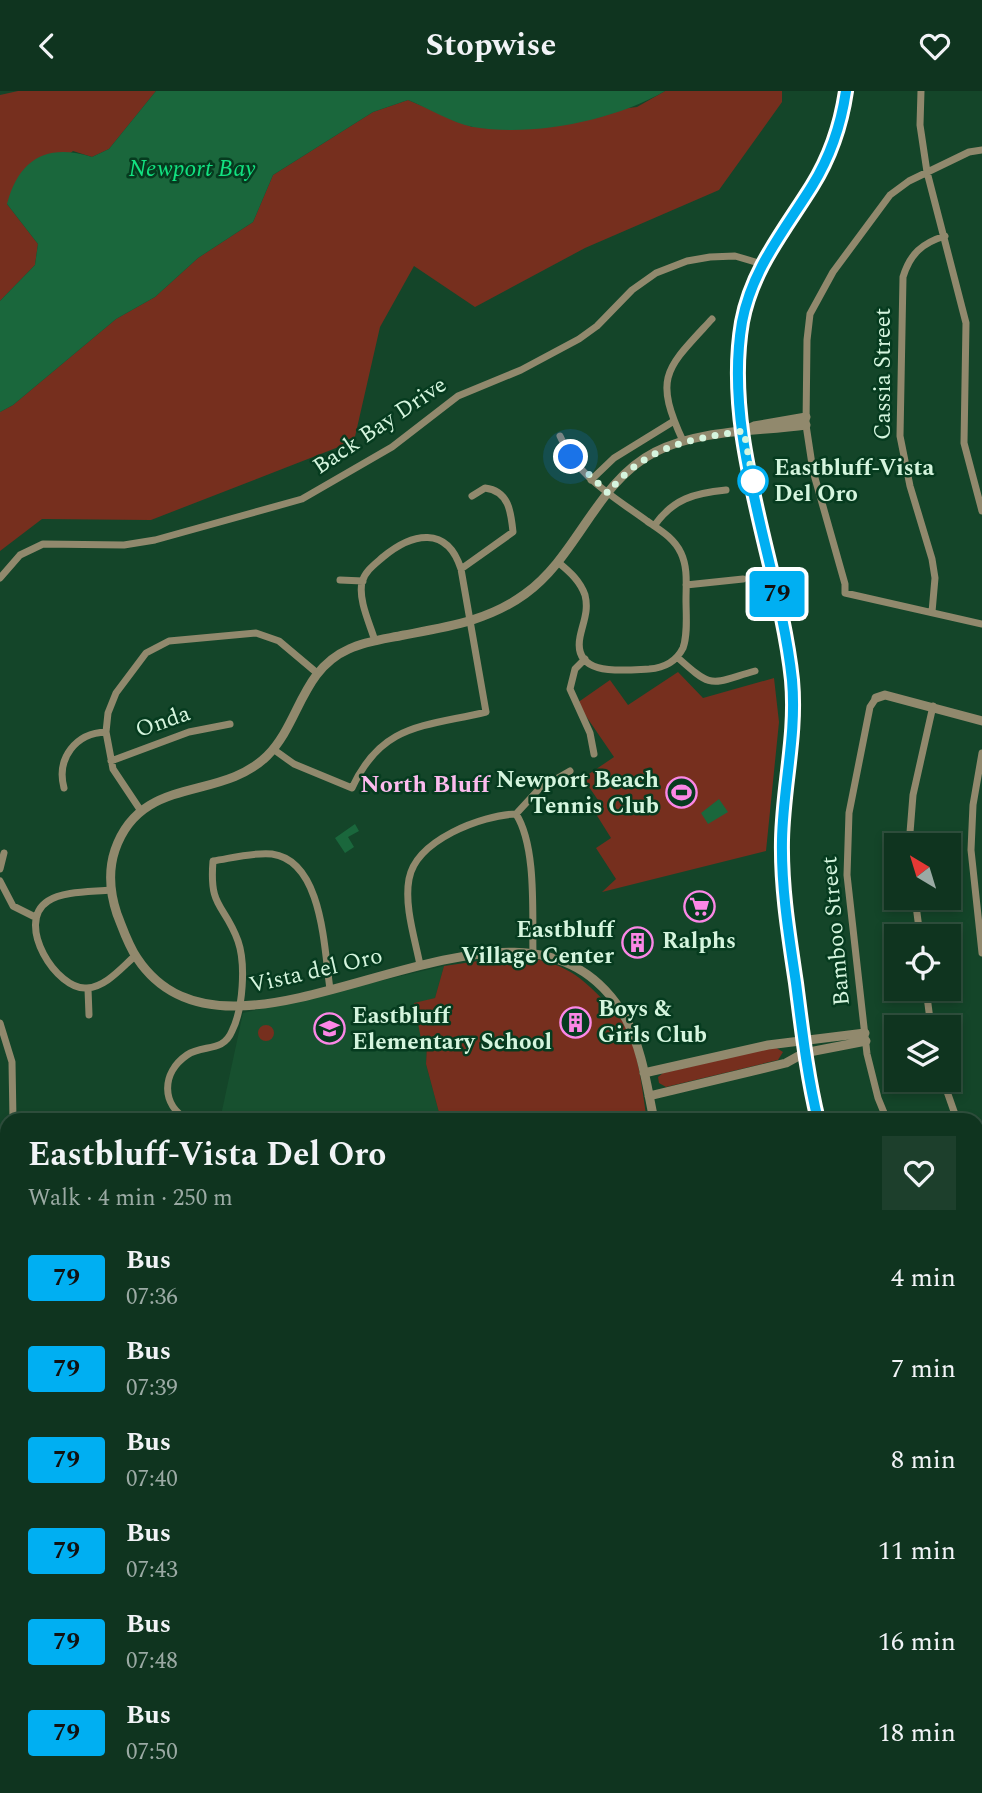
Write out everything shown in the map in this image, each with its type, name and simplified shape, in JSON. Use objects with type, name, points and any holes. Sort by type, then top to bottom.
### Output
[{"type":"main road","points":[[817,1113],[803,1048],[782,863],[783,818],[792,752],[792,680],[786,635],[744,431],[739,373],[740,338],[750,293],[762,264],[830,152],[846,91]]},
{"type":"street","points":[[921,91],[920,125],[928,172],[966,323],[964,443],[982,511]]},
{"type":"street","points":[[982,150],[969,152],[896,189],[886,199],[816,300],[807,340],[806,421],[813,471],[845,584],[845,593],[982,624]]},
{"type":"street","name":"Cassia Street","points":[[932,612],[935,578],[932,559],[910,487],[900,436],[903,277],[908,261],[920,247],[945,236]]},
{"type":"street","name":"Back Bay Drive","points":[[0,578],[20,555],[43,544],[124,545],[155,540],[302,499],[392,447],[458,396],[521,370],[579,339],[597,326],[632,290],[656,273],[687,261],[710,257],[746,257],[762,264]]},
{"type":"street","points":[[683,441],[674,421],[665,387],[667,374],[712,319]]},
{"type":"street","points":[[591,480],[614,459],[674,421]]},
{"type":"street","name":"Vista del Oro","points":[[653,1113],[633,1034],[611,998],[580,971],[555,959],[533,954],[493,952],[420,965],[274,1004],[238,1007],[198,1001],[175,991],[151,975],[135,955],[111,890],[110,871],[117,844],[141,811],[173,793],[243,773],[273,749],[317,673],[343,651],[375,641],[469,622],[513,603],[536,586],[559,563],[608,493],[636,464],[660,449],[683,441],[806,421]]},
{"type":"street","points":[[559,563],[576,578],[585,594],[587,612],[579,642],[585,659],[596,668],[607,671],[657,668],[677,657],[685,637],[686,585],[685,563],[679,548],[654,526],[591,480],[571,457],[560,436]]},
{"type":"street","points":[[461,569],[513,532],[509,506],[501,495],[485,488],[472,496]]},
{"type":"street","points":[[654,526],[668,509],[683,498],[726,491]]},
{"type":"street","points":[[273,749],[294,764],[352,788],[372,755],[396,734],[486,712],[461,569],[454,553],[443,543],[430,538],[413,538],[399,544],[372,566],[363,581],[362,593],[375,641]]},
{"type":"street","points":[[686,585],[743,579]]},
{"type":"street","points":[[340,580],[363,581]]},
{"type":"street","points":[[141,811],[119,782],[111,761],[106,732],[111,704],[125,679],[146,653],[169,641],[248,632],[264,634],[279,641],[317,673]]},
{"type":"street","points":[[677,657],[704,680],[716,684],[755,670]]},
{"type":"street","points":[[585,659],[575,669],[570,689],[590,733],[594,754]]},
{"type":"street","points":[[876,698],[885,695],[982,721]]},
{"type":"street","name":"Bamboo Street","points":[[876,698],[870,707],[849,813],[847,875],[866,1037],[878,1098],[884,1113]]},
{"type":"street","points":[[910,833],[913,795],[933,706]]},
{"type":"street","name":"Onda","points":[[111,761],[189,732],[230,724]]},
{"type":"street","points":[[64,788],[62,767],[67,754],[87,734],[106,732]]},
{"type":"street","points":[[982,753],[973,805],[971,850],[982,953]]},
{"type":"street","points":[[420,965],[408,891],[410,873],[415,862],[431,847],[469,824],[495,815],[516,814],[533,793],[570,771]]},
{"type":"street","points":[[516,814],[526,842],[530,871],[533,954]]},
{"type":"street","points":[[0,869],[4,853]]},
{"type":"street","points":[[180,1113],[170,1105],[168,1080],[187,1055],[215,1048],[227,1040],[234,1027],[238,1007],[241,952],[234,932],[214,898],[213,861],[269,854],[285,858],[301,869],[309,881],[319,920],[330,989]]},
{"type":"street","points":[[0,881],[13,906],[35,917]]},
{"type":"street","points":[[111,890],[52,898],[42,906],[35,917],[33,930],[37,942],[60,975],[75,987],[88,989],[103,983],[135,955]]},
{"type":"street","points":[[88,989],[89,1015]]},
{"type":"street","points":[[0,1023],[12,1062],[13,1113]]},
{"type":"street","points":[[643,1073],[768,1045],[803,1048],[866,1037]]},
{"type":"street","points":[[649,1096],[786,1063],[803,1048]]},
{"type":"street","points":[[947,1092],[955,1113]]},
{"type":"shaded area","points":[[18,91],[156,91],[109,149],[92,157],[73,151],[7,204],[38,244],[35,265],[0,301],[0,95]]},
{"type":"shaded area","points":[[665,91],[782,91],[782,102],[719,190],[585,248],[475,307],[414,266],[380,327],[354,441],[151,520],[42,519],[0,551],[0,412],[13,405],[116,319],[155,297],[198,258],[253,222],[273,175],[373,112],[408,100],[472,127],[637,107]]},
{"type":"shaded area","name":"Newport Beach Tennis Club","points":[[678,672],[703,698],[774,678],[779,722],[766,851],[602,892],[616,879],[596,848],[611,838],[596,814],[604,809],[583,778],[614,757],[577,703],[610,680],[628,705]]},
{"type":"shaded area","points":[[513,956],[554,964],[576,975],[625,1024],[637,1059],[646,1113],[439,1113],[426,1064],[427,1045],[422,1044],[414,1003],[435,998],[444,966]]},
{"type":"shaded area","name":"Eastbluff Elementary School","points":[[444,966],[435,998],[414,1004],[427,1044],[426,1064],[439,1113],[222,1113],[243,1013]]},
{"type":"shaded area","points":[[266,1025],[272,1027],[272,1039],[266,1041],[260,1039],[258,1033],[260,1027]]},
{"type":"shaded area","points":[[775,1047],[783,1052],[778,1060],[666,1087],[659,1083],[658,1077],[663,1073]]},
{"type":"water","name":"Newport Bay","points":[[156,91],[665,91],[622,111],[597,118],[521,130],[496,130],[465,125],[408,100],[373,112],[273,175],[253,222],[198,258],[155,297],[116,319],[13,405],[0,412],[0,301],[35,265],[38,244],[7,204],[12,188],[27,166],[37,158],[61,152],[92,157],[109,149]]},
{"type":"water","points":[[719,799],[728,812],[708,824],[701,813]]},
{"type":"water","points":[[355,824],[359,831],[348,837],[354,847],[345,853],[335,838]]},
{"type":"bus line","name":"79","points":[[816,1113],[804,1053],[782,863],[783,818],[794,720],[792,680],[786,635],[752,479],[744,431],[738,356],[743,319],[756,275],[780,231],[812,185],[830,152],[846,91]]},
{"type":"place","name":"Eastbluff-Vista Del Oro","points":[[753,481]]},
{"type":"place","name":"Newport Beach Tennis Club","points":[[682,793]]},
{"type":"place","name":"Ralphs","points":[[699,907]]},
{"type":"place","name":"Eastbluff Village Center","points":[[637,943]]},
{"type":"place","name":"Boys & Girls Club","points":[[575,1022]]},
{"type":"place","name":"Eastbluff Elementary School","points":[[329,1029]]},
{"type":"district","name":"North Bluff","points":[[425,785]]},
{"type":"route","points":[[571,457],[591,480],[608,493],[626,472],[660,449],[683,441],[744,431],[753,481]]}]
